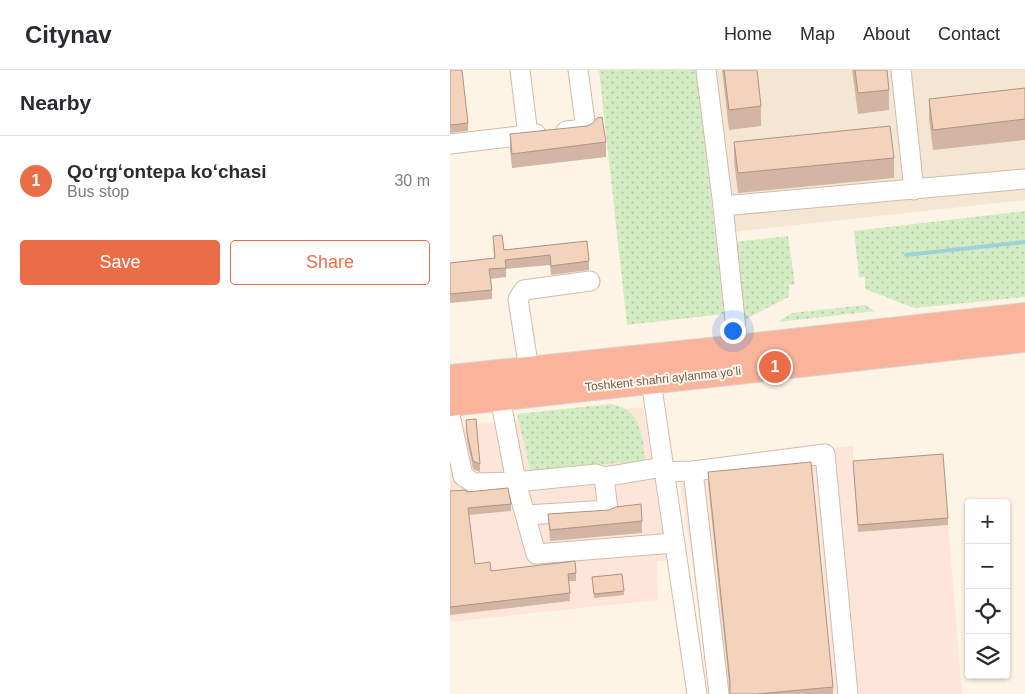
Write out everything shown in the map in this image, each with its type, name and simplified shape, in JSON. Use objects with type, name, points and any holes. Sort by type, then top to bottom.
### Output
[{"type":"highway","name":"Toshkent shahri aylanma yoʻli","points":[[450,378],[1025,316]]},
{"type":"highway","name":"Toshkent shahri aylanma yoʻli","points":[[450,403],[1025,339]]},
{"type":"street","points":[[520,70],[528,135]]},
{"type":"street","points":[[450,144],[586,129],[578,70]]},
{"type":"street","points":[[706,70],[738,348]]},
{"type":"street","points":[[901,70],[914,190]]},
{"type":"street","points":[[723,206],[1025,179]]},
{"type":"street","points":[[529,370],[518,299],[524,290],[590,281]]},
{"type":"street","points":[[650,381],[696,694]]},
{"type":"street","points":[[500,397],[516,482],[536,554],[674,543]]},
{"type":"street","points":[[450,415],[453,445],[463,476],[474,483],[516,482],[596,474],[604,477],[663,470],[693,471],[825,454],[848,694]]},
{"type":"street","points":[[693,471],[719,694]]},
{"type":"street","points":[[526,515],[608,510],[604,477]]},
{"type":"shaded area","points":[[713,70],[1025,70],[1025,200],[732,232]]},
{"type":"shaded area","points":[[643,407],[671,561],[657,561],[658,600],[450,622],[450,427]]},
{"type":"shaded area","points":[[853,446],[853,469],[943,462],[962,694],[712,694],[680,482],[691,469],[707,459]]},
{"type":"green space","points":[[599,70],[697,70],[724,314],[627,325]]},
{"type":"green space","points":[[1025,211],[1025,297],[914,308],[865,289],[865,277],[859,277],[854,231]]},
{"type":"green space","points":[[788,236],[795,284],[789,285],[789,297],[742,321],[734,242]]},
{"type":"green space","points":[[865,305],[875,311],[778,322],[792,313]]},
{"type":"green space","points":[[611,404],[622,407],[636,419],[642,435],[646,465],[627,469],[625,462],[531,473],[517,414]]},
{"type":"building","points":[[450,70],[462,70],[468,123],[450,125]]},
{"type":"building","points":[[724,70],[757,70],[761,106],[729,110]]},
{"type":"building","points":[[855,70],[887,70],[889,90],[858,93]]},
{"type":"building","points":[[1025,88],[1025,119],[933,130],[929,99]]},
{"type":"building","points":[[602,117],[606,142],[512,154],[510,134],[587,126],[597,118]]},
{"type":"building","points":[[890,126],[894,158],[738,173],[734,142]]},
{"type":"building","points":[[502,235],[504,250],[587,241],[589,261],[551,266],[550,255],[505,260],[506,268],[489,269],[492,290],[450,294],[450,263],[495,258],[493,236]]},
{"type":"building","points":[[476,419],[480,464],[473,461],[467,433],[466,420]]},
{"type":"building","points":[[943,454],[948,518],[858,525],[853,461]]},
{"type":"building","points":[[811,462],[833,687],[757,694],[730,694],[708,472]]},
{"type":"building","points":[[508,488],[511,504],[468,508],[475,564],[490,562],[491,571],[575,561],[576,573],[568,574],[570,593],[450,607],[450,491],[466,490],[467,492]]},
{"type":"building","points":[[641,504],[642,521],[550,530],[548,514],[609,510],[616,507]]},
{"type":"building","points":[[622,574],[624,591],[594,594],[592,577]]},
{"type":"waterway","points":[[906,255],[1025,242]]},
{"type":"place","name":"Qoʻrgʻontepa koʻchasi","points":[[775,367]]}]
